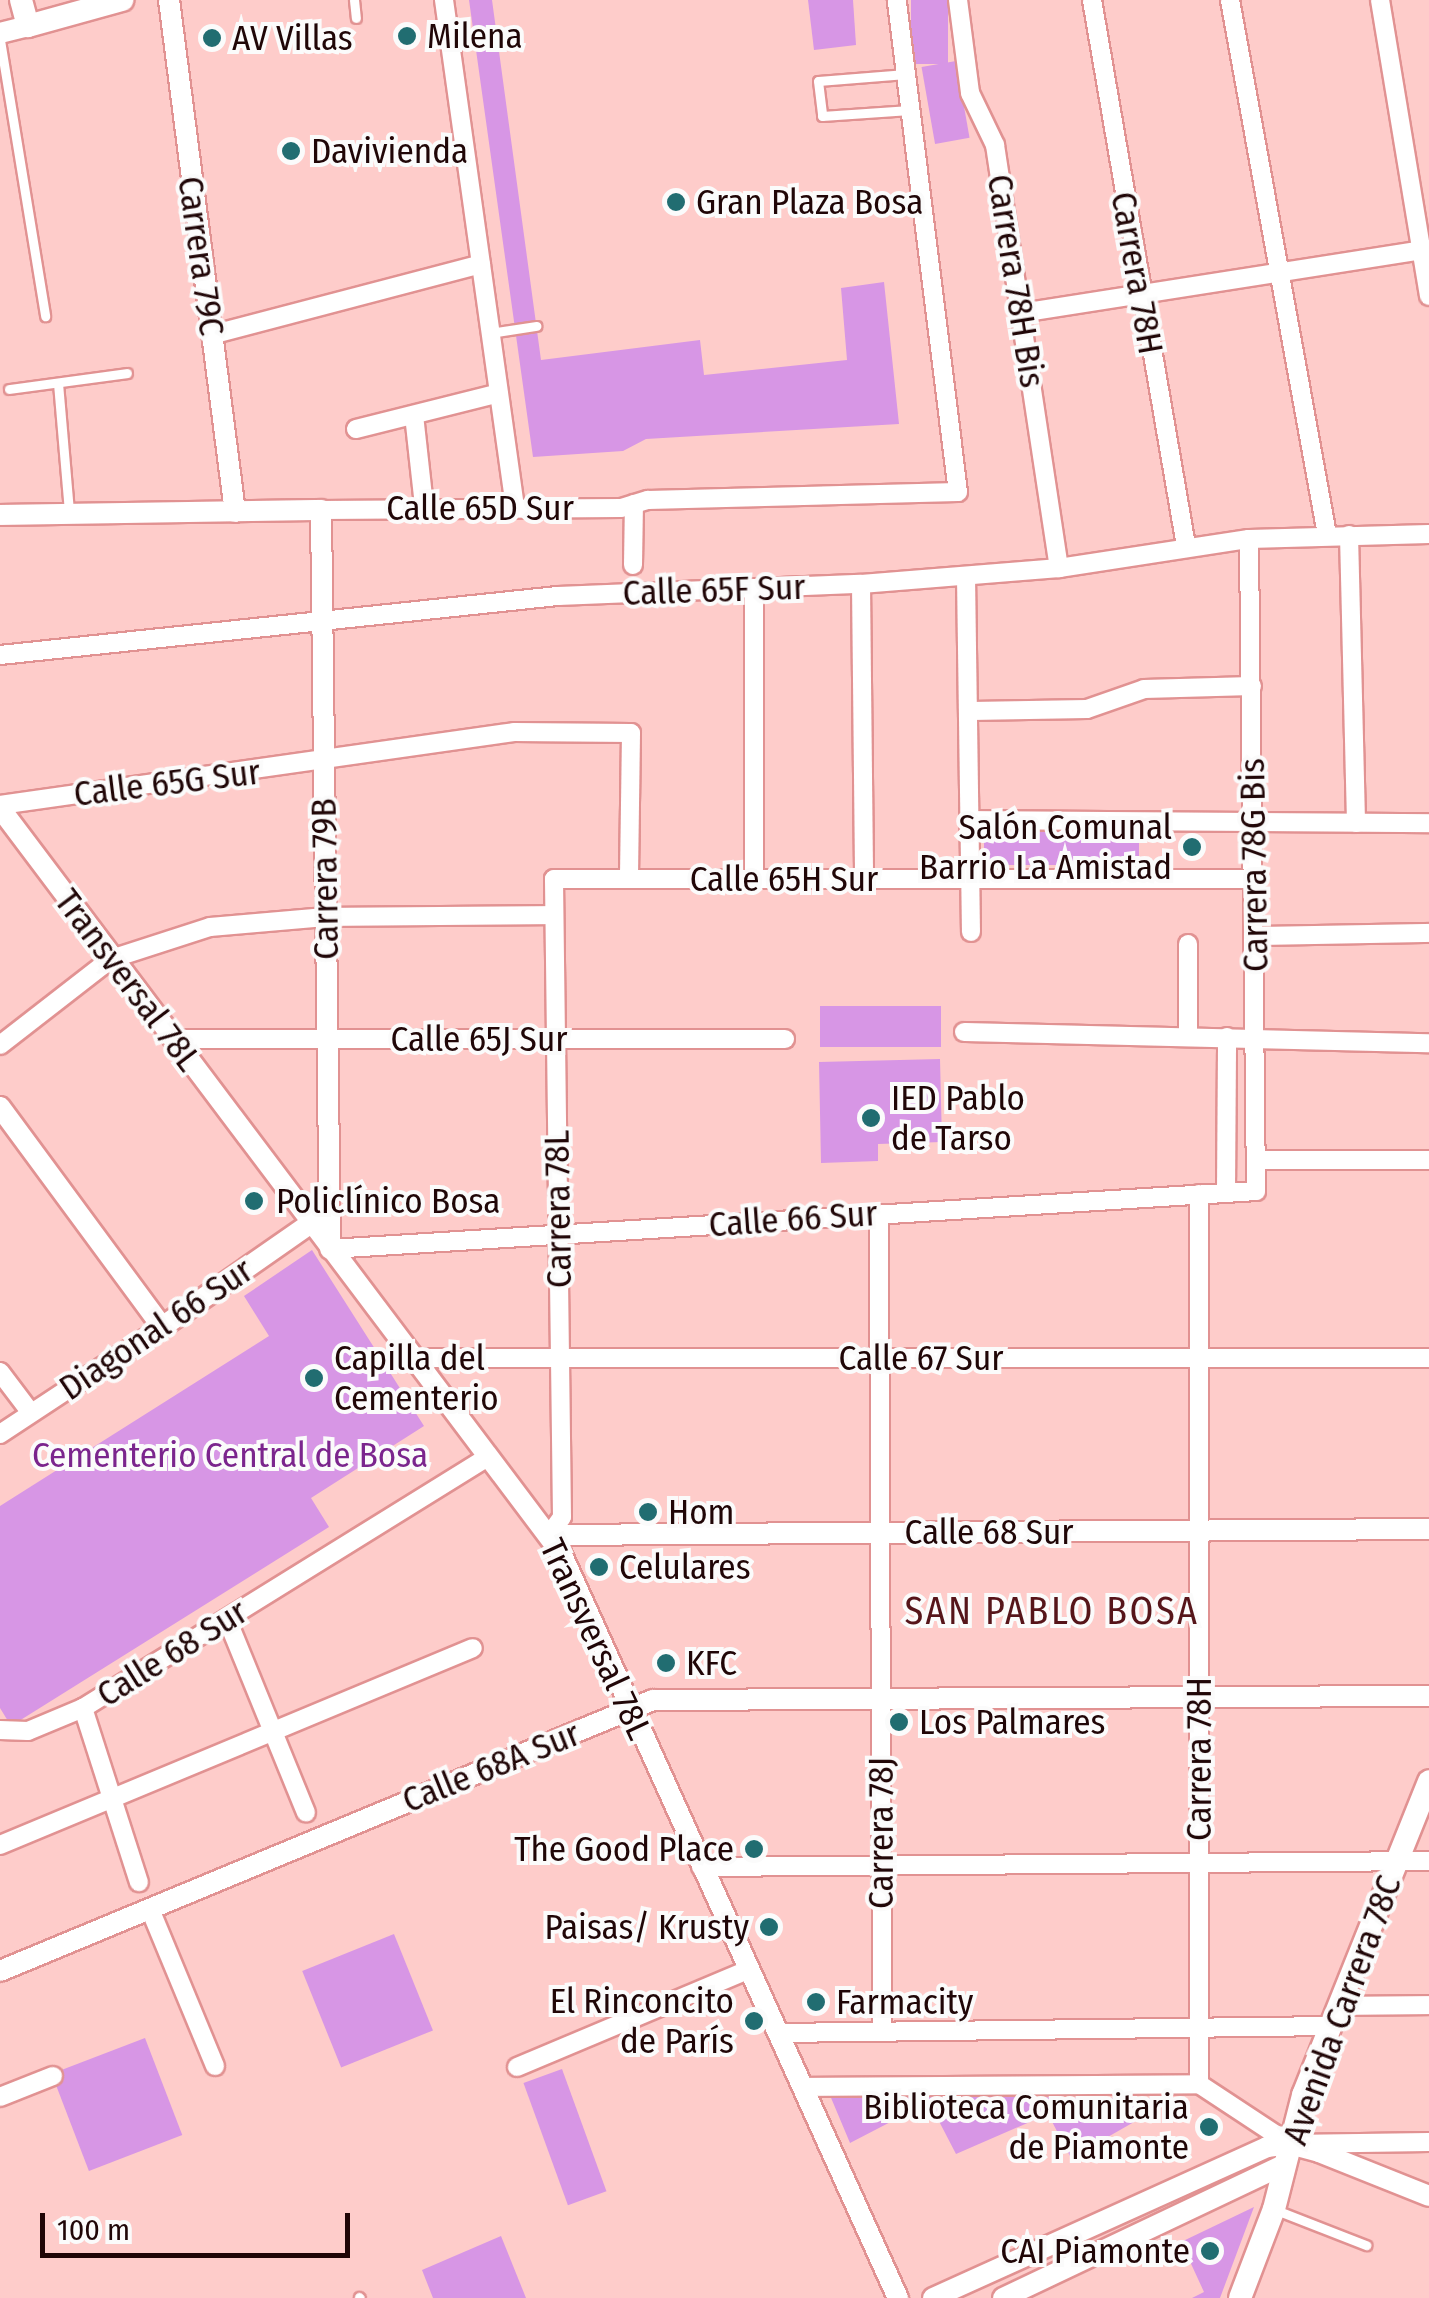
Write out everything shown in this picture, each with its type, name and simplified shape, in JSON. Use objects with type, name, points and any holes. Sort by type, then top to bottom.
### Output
[{"type":"main road","points":[[21,0],[28,26],[122,0]]},
{"type":"main road","name":"Avenida Carrera 78C","points":[[1240,2298],[1274,2209],[1288,2154],[1335,2016],[1429,1781]]},
{"type":"street","name":"Carrera 79C","points":[[169,0],[235,512]]},
{"type":"street","points":[[444,0],[515,507]]},
{"type":"street","points":[[896,0],[910,110]]},
{"type":"street","name":"Carrera 78H Bis","points":[[958,0],[970,93],[994,145],[1059,568]]},
{"type":"street","name":"Carrera 78H","points":[[1092,0],[1139,294],[1186,546]]},
{"type":"street","points":[[1230,0],[1327,535]]},
{"type":"street","points":[[1380,0],[1425,250],[1429,296]]},
{"type":"street","points":[[0,37],[28,26]]},
{"type":"street","name":"Calle 65D Sur","points":[[0,515],[515,507],[958,492],[910,110]]},
{"type":"street","points":[[1021,313],[1425,250]]},
{"type":"street","points":[[212,335],[481,264]]},
{"type":"street","points":[[356,429],[499,394]]},
{"type":"street","points":[[414,414],[424,506]]},
{"type":"street","points":[[634,504],[634,565]]},
{"type":"street","name":"Carrera 79B","points":[[321,510],[330,1248]]},
{"type":"street","name":"Calle 65F Sur","points":[[0,655],[322,616],[966,576],[1059,568],[1248,538],[1429,534]]},
{"type":"street","points":[[1350,535],[1356,823]]},
{"type":"street","name":"Carrera 78G Bis","points":[[1248,538],[1256,1190]]},
{"type":"street","points":[[966,576],[971,711],[971,932]]},
{"type":"street","points":[[861,584],[864,879]]},
{"type":"street","points":[[754,588],[754,879]]},
{"type":"street","points":[[971,711],[1087,708],[1144,689],[1252,686]]},
{"type":"street","name":"Calle 65G Sur","points":[[0,806],[514,732],[631,733],[629,879]]},
{"type":"street","name":"Transversal 78L","points":[[0,806],[111,959],[549,1534],[898,2298]]},
{"type":"street","points":[[970,820],[1429,823]]},
{"type":"street","name":"Calle 65H Sur","points":[[554,879],[1254,879]]},
{"type":"street","name":"Carrera 78L","points":[[549,1534],[562,1517],[554,879]]},
{"type":"street","points":[[0,1045],[111,959],[241,920],[554,915]]},
{"type":"street","points":[[1255,936],[1429,933]]},
{"type":"street","points":[[1188,944],[1188,1034]]},
{"type":"street","points":[[964,1032],[1188,1034],[1257,1042],[1429,1043]]},
{"type":"street","points":[[1226,1192],[1227,1037]]},
{"type":"street","name":"Calle 65J Sur","points":[[172,1039],[785,1039]]},
{"type":"street","points":[[0,1107],[162,1327]]},
{"type":"street","points":[[1256,1160],[1429,1160]]},
{"type":"street","name":"Calle 66 Sur","points":[[330,1248],[1256,1190]]},
{"type":"street","name":"Carrera 78H","points":[[1199,2084],[1200,1194]]},
{"type":"street","name":"Carrera 78J","points":[[879,1214],[882,2032]]},
{"type":"street","name":"Diagonal 66 Sur","points":[[0,1434],[311,1223]]},
{"type":"street","name":"Calle 67 Sur","points":[[413,1358],[1429,1358]]},
{"type":"street","points":[[0,1372],[31,1413]]},
{"type":"street","name":"Calle 68 Sur","points":[[0,1730],[28,1731],[84,1708],[488,1457]]},
{"type":"street","name":"Calle 68 Sur","points":[[549,1534],[1429,1529]]},
{"type":"street","points":[[227,1619],[306,1813]]},
{"type":"street","points":[[0,1845],[473,1648]]},
{"type":"street","name":"Calle 68A Sur","points":[[0,1971],[653,1700],[1429,1696]]},
{"type":"street","points":[[84,1708],[139,1882]]},
{"type":"street","points":[[702,1868],[881,1861],[1429,1861]]},
{"type":"street","points":[[150,1909],[215,2066]]},
{"type":"street","points":[[517,2067],[748,1970]]},
{"type":"street","points":[[777,2033],[1199,2028],[1429,2005]]},
{"type":"street","points":[[0,2098],[53,2076]]},
{"type":"street","points":[[802,2087],[1199,2084],[1288,2154]]},
{"type":"street","points":[[1003,2298],[1288,2154],[1429,2142]]},
{"type":"street","points":[[933,2298],[1268,2146],[1429,2196]]},
{"type":"lane","points":[[354,0],[356,18]]},
{"type":"lane","points":[[0,37],[45,316]]},
{"type":"lane","points":[[906,74],[818,81],[822,116],[910,110]]},
{"type":"lane","points":[[490,333],[536,326]]},
{"type":"lane","points":[[8,389],[127,373]]},
{"type":"lane","points":[[58,382],[70,515]]},
{"type":"lane","points":[[1274,2209],[1366,2245]]},
{"type":"green space","points":[[469,0],[492,0],[541,360],[700,340],[704,375],[847,360],[841,288],[884,282],[899,424],[646,439],[623,451],[533,457]]},
{"type":"green space","points":[[808,0],[853,0],[856,45],[814,50]]},
{"type":"green space","points":[[911,0],[948,0],[948,64],[911,64]]},
{"type":"green space","points":[[956,61],[970,138],[935,144],[922,67]]},
{"type":"green space","points":[[984,828],[1139,828],[1139,865],[984,865]]},
{"type":"green space","points":[[820,1006],[941,1006],[941,1047],[820,1047]]},
{"type":"green space","points":[[940,1059],[942,1142],[878,1144],[878,1161],[821,1163],[819,1062]]},
{"type":"green space","name":"Cementerio Central de Bosa","points":[[312,1250],[424,1426],[311,1498],[329,1527],[11,1726],[0,1708],[0,1506],[269,1336],[244,1296]]},
{"type":"green space","points":[[394,1934],[433,2030],[341,2068],[302,1971]]},
{"type":"green space","points":[[145,2038],[182,2135],[89,2171],[52,2074]]},
{"type":"green space","points":[[562,2069],[606,2191],[568,2205],[523,2083]]},
{"type":"green space","points":[[829,2093],[1176,2098],[1071,2158],[1048,2114],[956,2154],[929,2102],[850,2143]]},
{"type":"green space","points":[[1254,2207],[1220,2298],[1192,2298],[1204,2292],[1181,2242]]},
{"type":"green space","points":[[501,2236],[526,2298],[433,2298],[422,2270]]},
{"type":"place","name":"Milena","points":[[407,36]]},
{"type":"place","name":"AV Villas","points":[[212,38]]},
{"type":"place","name":"Davivienda","points":[[291,151]]},
{"type":"place","name":"Gran Plaza Bosa","points":[[676,202]]},
{"type":"place","name":"Salón Comunal Barrio La Amistad","points":[[1192,847]]},
{"type":"place","name":"IED Pablo de Tarso","points":[[871,1118]]},
{"type":"place","name":"Policlínico Bosa","points":[[254,1201]]},
{"type":"place","name":"Capilla del Cementerio","points":[[314,1378]]},
{"type":"place","name":"Hom","points":[[648,1512]]},
{"type":"place","name":"Celulares","points":[[599,1567]]},
{"type":"place","name":"KFC","points":[[666,1663]]},
{"type":"place","name":"Los Palmares","points":[[899,1722]]},
{"type":"place","name":"The Good Place","points":[[754,1849]]},
{"type":"place","name":"Paisas/ Krusty","points":[[769,1927]]},
{"type":"place","name":"Farmacity","points":[[816,2002]]},
{"type":"place","name":"El Rinconcito de París","points":[[754,2021]]},
{"type":"place","name":"Biblioteca Comunitaria de Piamonte","points":[[1209,2127]]},
{"type":"place","name":"CAI Piamonte","points":[[1210,2251]]},
{"type":"district","name":"SAN PABLO BOSA","points":[[1052,1612]]}]
